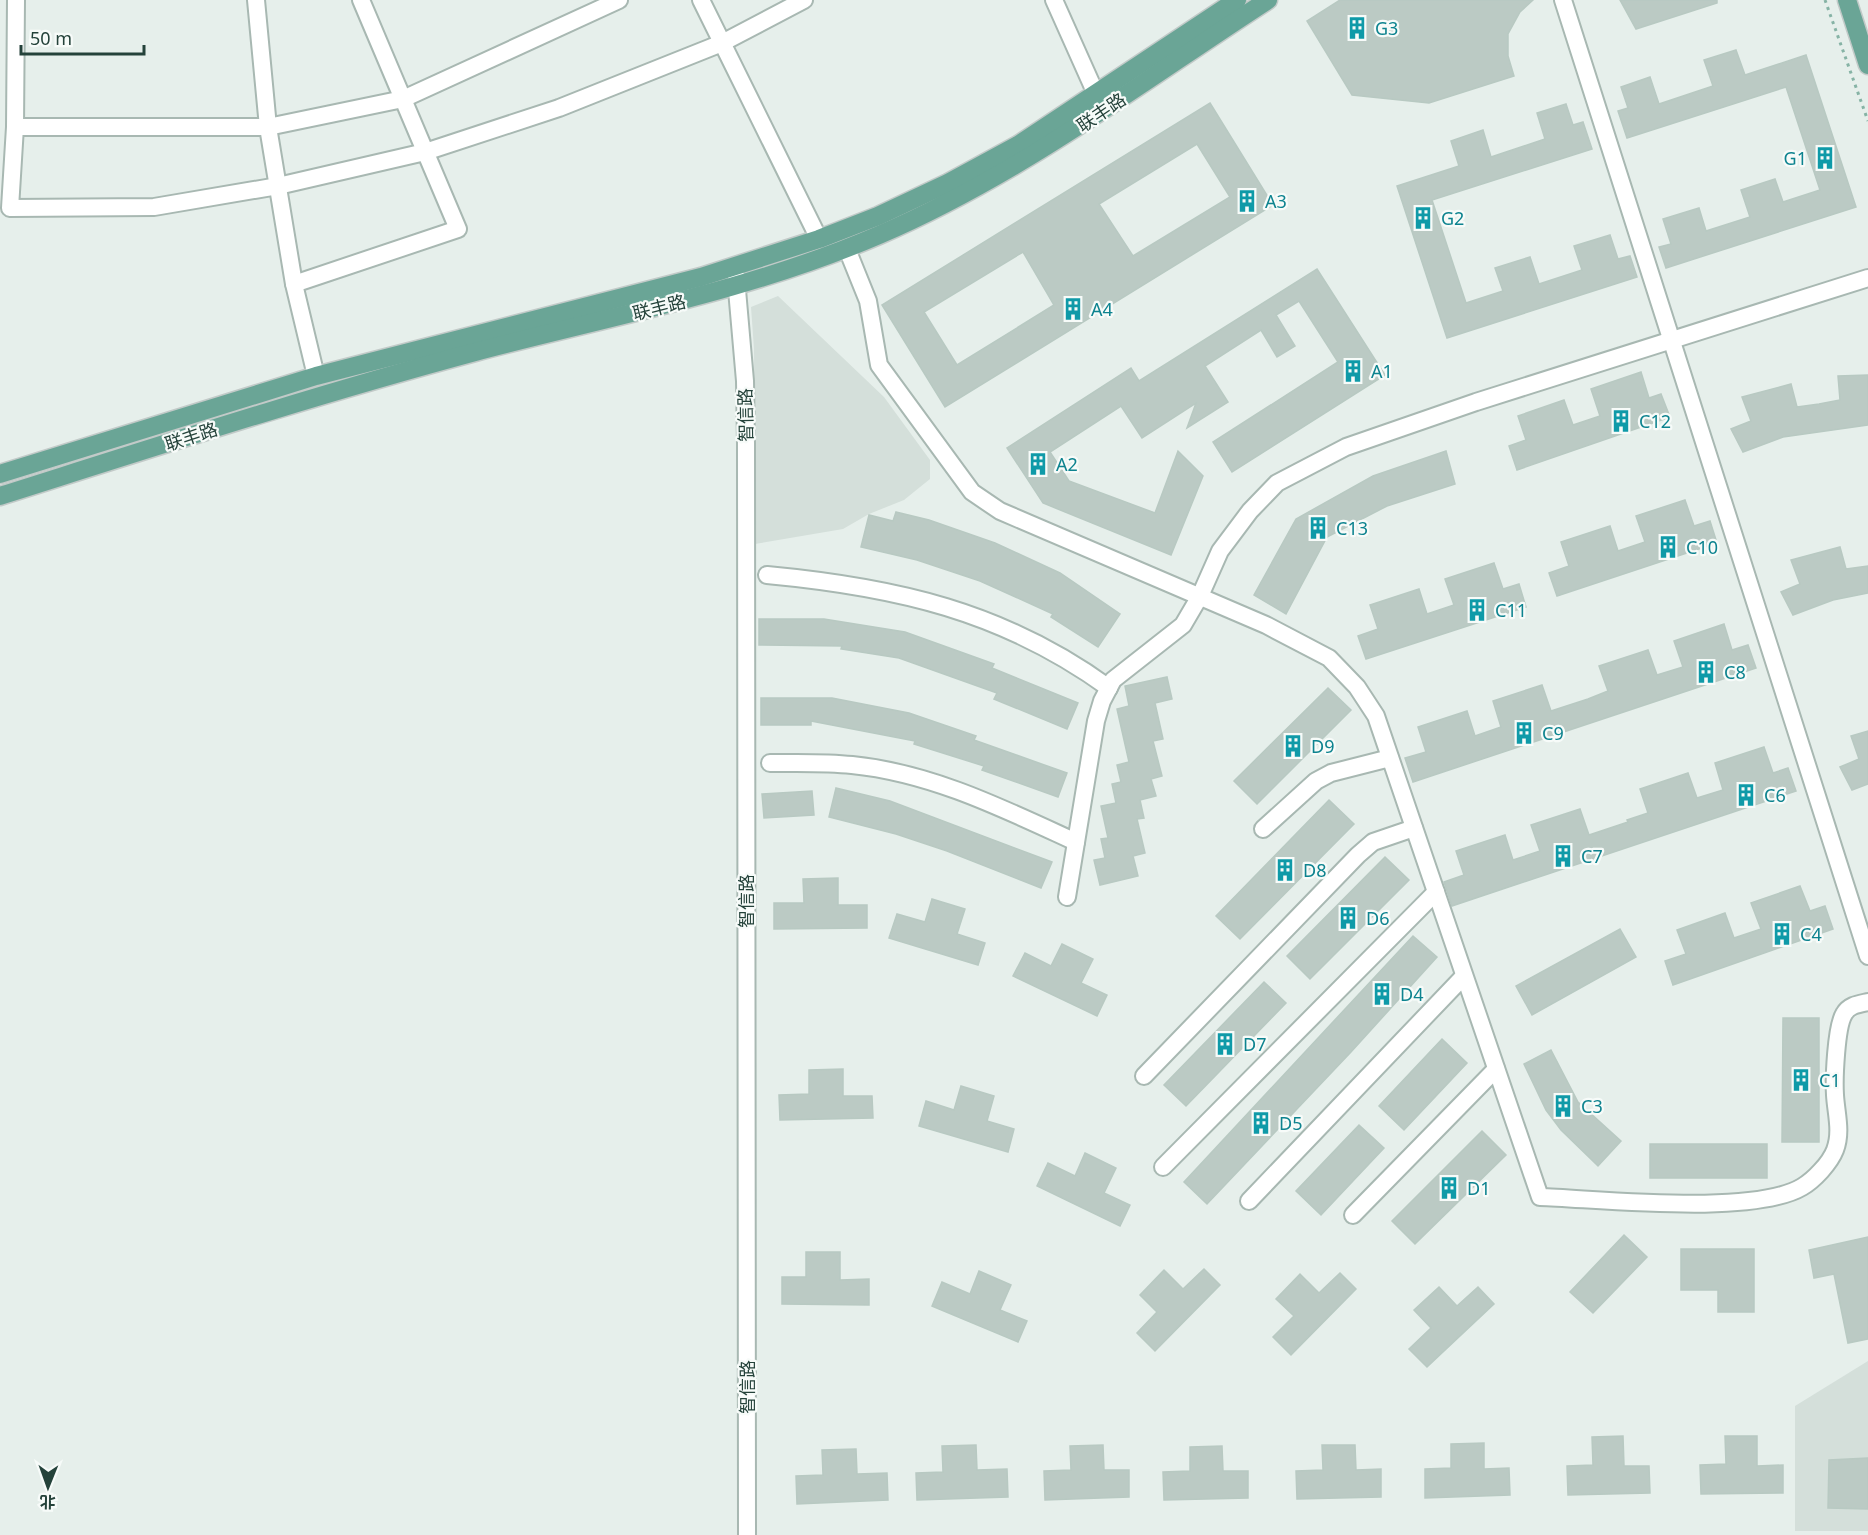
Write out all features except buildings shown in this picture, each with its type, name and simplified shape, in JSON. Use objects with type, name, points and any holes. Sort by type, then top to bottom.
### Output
[{"type":"main road","name":"联丰路","points":[[0,496],[341,388],[731,278],[878,216],[948,183],[1018,145],[1237,0]]},
{"type":"main road","name":"联丰路","points":[[0,474],[316,376],[731,278],[785,272],[847,249],[921,216],[1042,151],[1268,0]]},
{"type":"main road","points":[[1847,0],[1868,65]]},
{"type":"street","points":[[16,0],[15,127],[10,208],[154,207],[278,186],[425,152],[559,108],[722,43],[804,0]]},
{"type":"street","points":[[256,0],[268,126],[294,284],[316,376]]},
{"type":"street","points":[[294,284],[458,229],[361,0]]},
{"type":"street","points":[[15,127],[268,126],[403,99],[619,0]]},
{"type":"street","points":[[701,0],[819,240]]},
{"type":"street","points":[[1054,0],[1096,94]]},
{"type":"street","points":[[1563,0],[1868,956]]},
{"type":"street","points":[[847,249],[867,301],[879,365],[972,492],[1000,511],[1200,596],[1329,658],[1358,687],[1376,716],[1540,1197],[1733,1203],[1778,1197],[1803,1186],[1823,1168],[1835,1150],[1839,1127],[1835,1090],[1841,1024],[1845,1014],[1852,1006],[1868,1002]]},
{"type":"street","name":"智信路","points":[[731,278],[737,456],[738,1535]]},
{"type":"street","name":"智信路","points":[[731,278],[746,444],[747,1535]]},
{"type":"street","points":[[1067,897],[1096,721],[1113,680],[1183,625],[1200,596],[1220,551],[1250,511],[1277,483],[1346,447],[1476,402],[1868,278]]},
{"type":"street","points":[[767,575],[828,581],[897,592],[959,610],[1025,637],[1079,666],[1109,688]]},
{"type":"street","points":[[1263,829],[1316,781],[1331,773],[1390,758]]},
{"type":"street","points":[[770,763],[852,765],[917,777],[981,798],[1076,842]]},
{"type":"street","points":[[1144,1076],[1358,855],[1373,842],[1414,828]]},
{"type":"street","points":[[1163,1167],[1436,892]]},
{"type":"street","points":[[1249,1201],[1464,976]]},
{"type":"street","points":[[1353,1215],[1496,1069]]},
{"type":"path","points":[[1825,0],[1868,121]]},
{"type":"shaded area","points":[[778,296],[884,397],[930,460],[930,479],[904,500],[869,514],[843,529],[755,544],[754,349],[751,307]]},
{"type":"shaded area","points":[[1868,1361],[1868,1531],[1795,1531],[1795,1406]]},
{"type":"place","name":"G3","points":[[1357,28]]},
{"type":"place","name":"G1","points":[[1825,158]]},
{"type":"place","name":"A3","points":[[1247,201]]},
{"type":"place","name":"G2","points":[[1423,218]]},
{"type":"place","name":"A4","points":[[1073,309]]},
{"type":"place","name":"A1","points":[[1353,371]]},
{"type":"place","name":"C12","points":[[1621,421]]},
{"type":"place","name":"A2","points":[[1038,464]]},
{"type":"place","name":"C13","points":[[1318,528]]},
{"type":"place","name":"C10","points":[[1668,547]]},
{"type":"place","name":"C11","points":[[1477,610]]},
{"type":"place","name":"C8","points":[[1706,672]]},
{"type":"place","name":"C9","points":[[1524,733]]},
{"type":"place","name":"D9","points":[[1293,746]]},
{"type":"place","name":"C6","points":[[1746,795]]},
{"type":"place","name":"C7","points":[[1563,856]]},
{"type":"place","name":"D8","points":[[1285,870]]},
{"type":"place","name":"D6","points":[[1348,918]]},
{"type":"place","name":"C4","points":[[1782,934]]},
{"type":"place","name":"D4","points":[[1382,994]]},
{"type":"place","name":"D7","points":[[1225,1044]]},
{"type":"place","name":"C1","points":[[1801,1080]]},
{"type":"place","name":"C3","points":[[1563,1106]]},
{"type":"place","name":"D5","points":[[1261,1123]]},
{"type":"place","name":"D1","points":[[1449,1188]]}]
